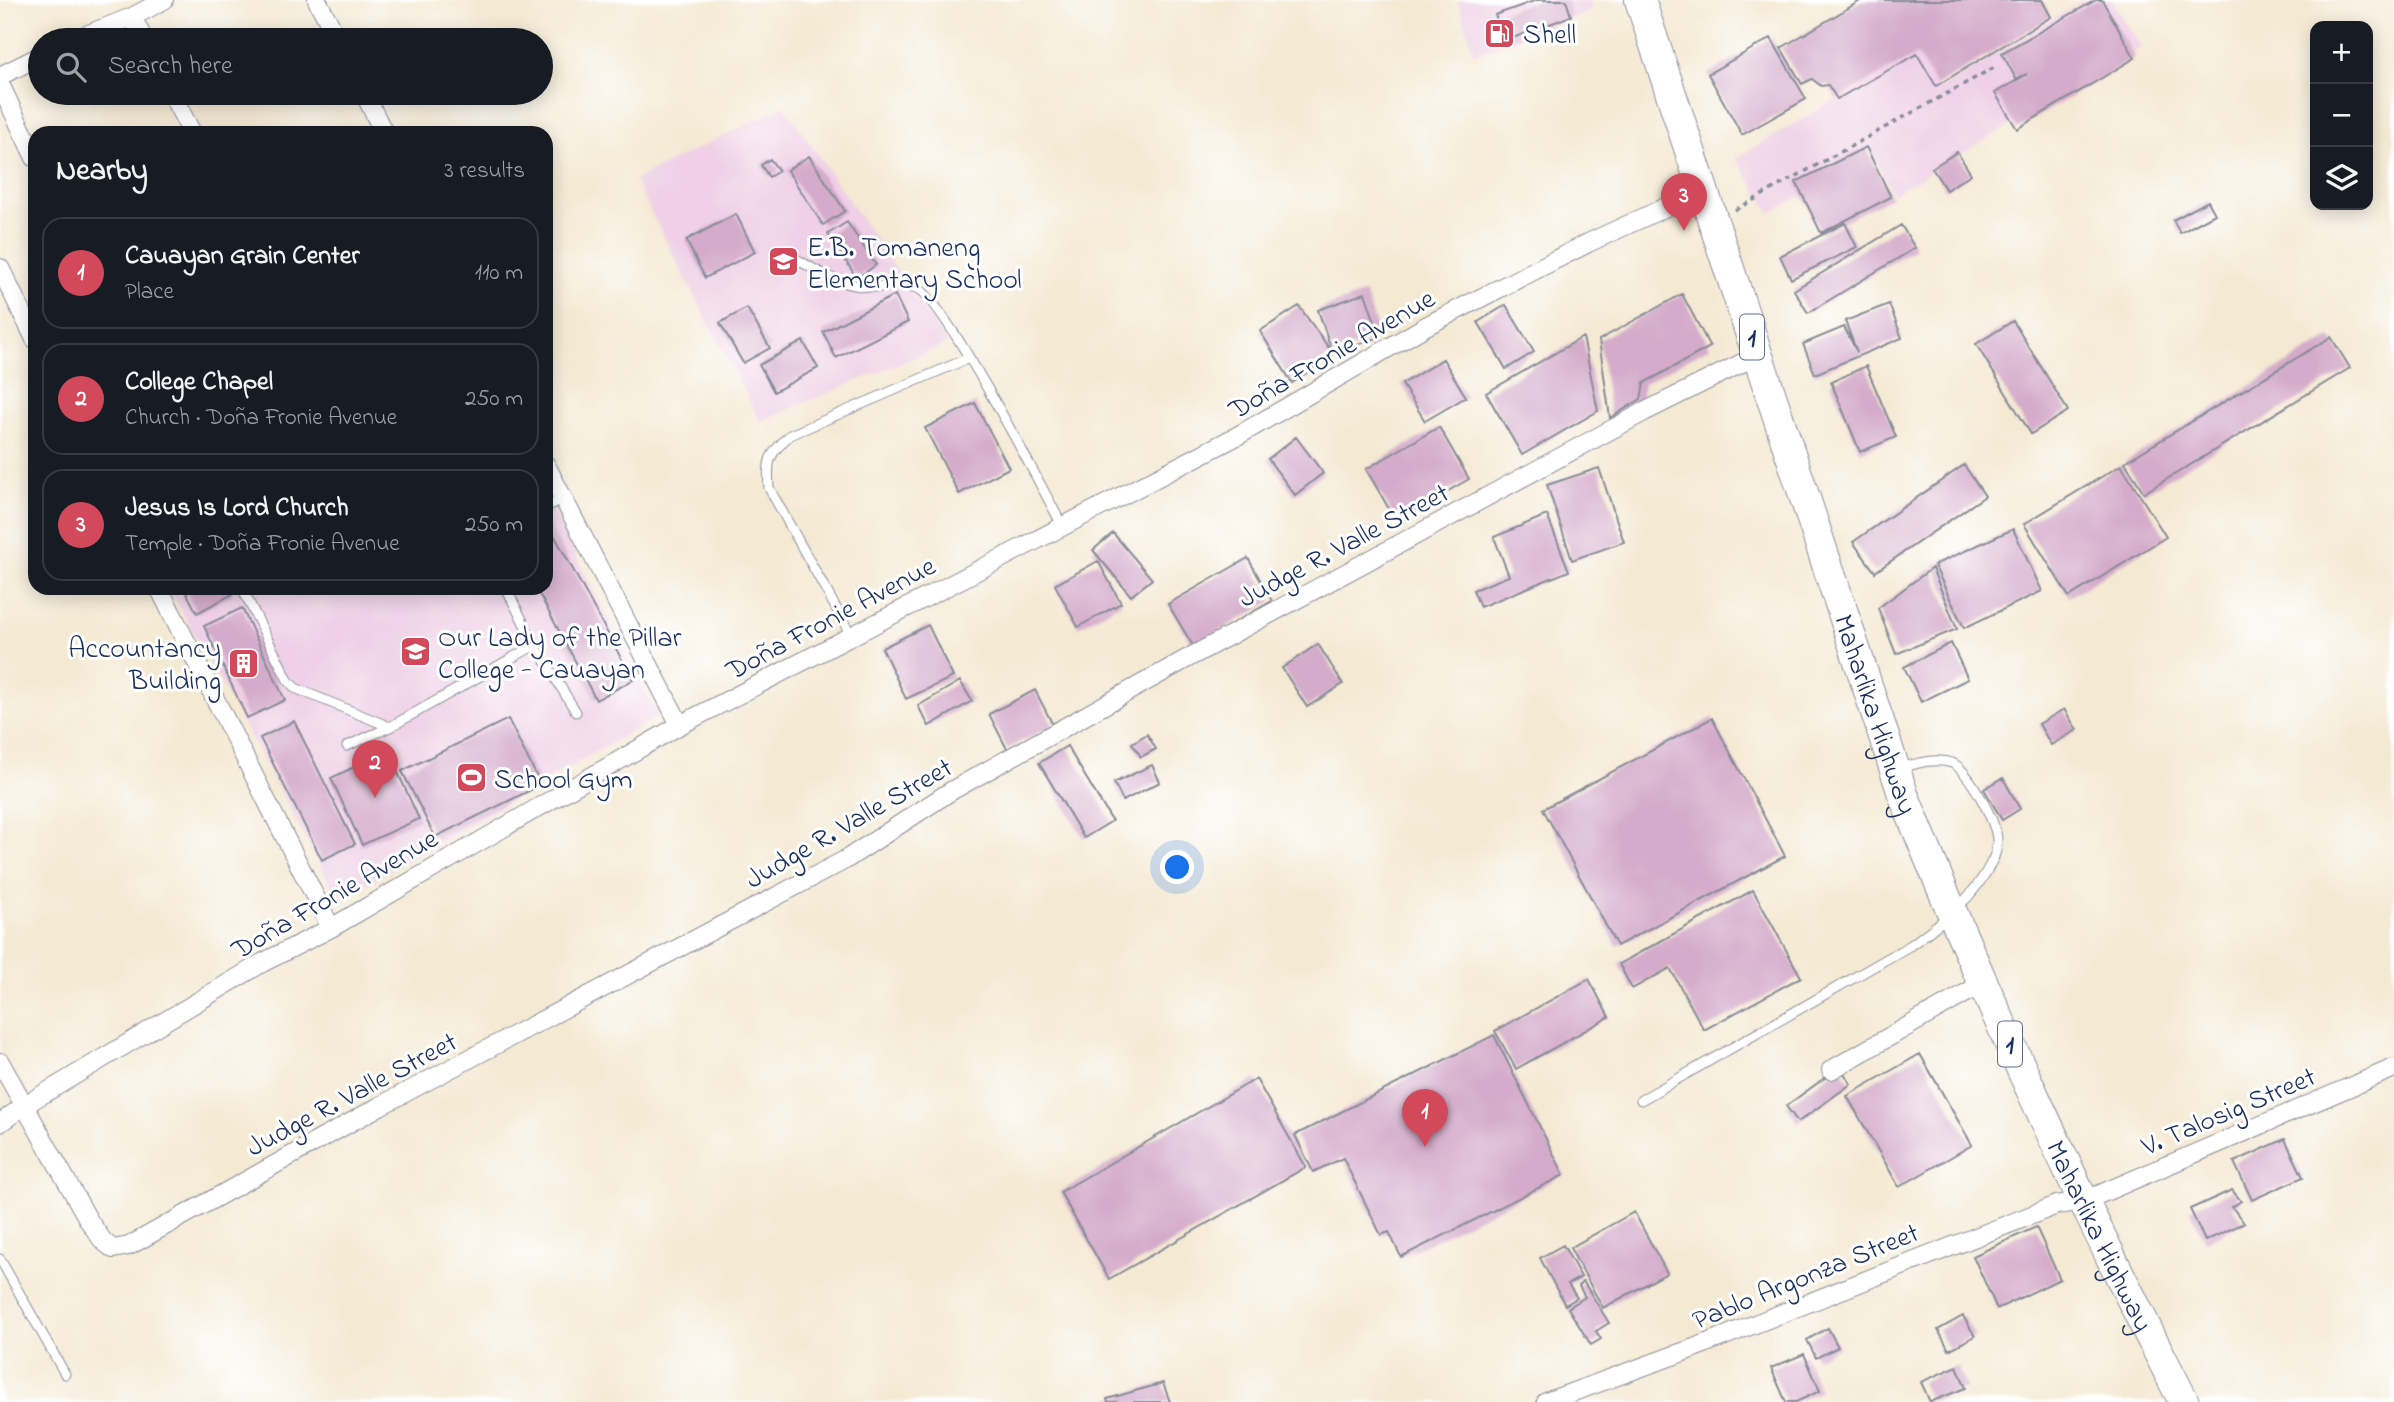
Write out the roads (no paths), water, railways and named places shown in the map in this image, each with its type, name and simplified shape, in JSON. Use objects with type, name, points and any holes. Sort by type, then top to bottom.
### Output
[{"type":"highway","name":"Maharlika Highway","points":[[1640,0],[1894,769],[1982,984],[2183,1402]]},
{"type":"street","points":[[104,28],[164,0]]},
{"type":"street","points":[[317,0],[332,28]]},
{"type":"street","points":[[132,17],[138,28]]},
{"type":"street","points":[[0,76],[28,62]]},
{"type":"street","points":[[0,84],[28,143]]},
{"type":"street","points":[[177,105],[188,126]]},
{"type":"street","points":[[370,105],[380,126]]},
{"type":"street","name":"Doña Fronie Avenue","points":[[0,1123],[25,1105],[262,963],[331,928],[680,725],[1239,435],[1426,326],[1588,243],[1703,190]]},
{"type":"street","points":[[0,268],[28,325]]},
{"type":"street","name":"Judge R. Valle Street","points":[[0,1062],[103,1241],[113,1249],[129,1246],[380,1106],[845,860],[951,791],[1200,652],[1643,412],[1758,355]]},
{"type":"street","points":[[554,503],[680,725]]},
{"type":"street","points":[[163,595],[331,928]]},
{"type":"street","points":[[1831,1070],[1982,984]]},
{"type":"street","name":"V. Talosig Street","points":[[2084,1200],[2394,1068]]},
{"type":"street","name":"Pablo Argonza Street","points":[[1546,1402],[1694,1348],[2057,1205],[2084,1200]]},
{"type":"lane","points":[[790,255],[830,279],[844,284],[919,288],[933,300],[969,358],[1062,525]]},
{"type":"lane","points":[[851,635],[769,488],[770,457],[790,435],[969,358]]},
{"type":"lane","points":[[245,595],[288,681],[295,688],[390,727]]},
{"type":"lane","points":[[510,595],[535,645],[576,712]]},
{"type":"lane","points":[[347,746],[390,727],[535,645]]},
{"type":"lane","points":[[1641,1100],[1911,946],[1952,915],[1980,885],[1994,859],[1997,839],[1991,821],[1966,773],[1955,764],[1941,760],[1894,769]]},
{"type":"lane","points":[[0,1259],[65,1374]]},
{"type":"place","name":"Shell","points":[[1500,33]]},
{"type":"place","name":"Jesus Is Lord Church","points":[[1684,231]]},
{"type":"place","name":"E.B. Tomaneng Elementary School","points":[[784,262]]},
{"type":"place","name":"Our Lady of the Pillar College - Cauayan","points":[[415,652]]},
{"type":"place","name":"Accountancy Building","points":[[244,663]]},
{"type":"place","name":"School Gym","points":[[471,778]]},
{"type":"place","name":"College Chapel","points":[[375,798]]},
{"type":"place","name":"Cauayan Grain Center","points":[[1425,1147]]}]
